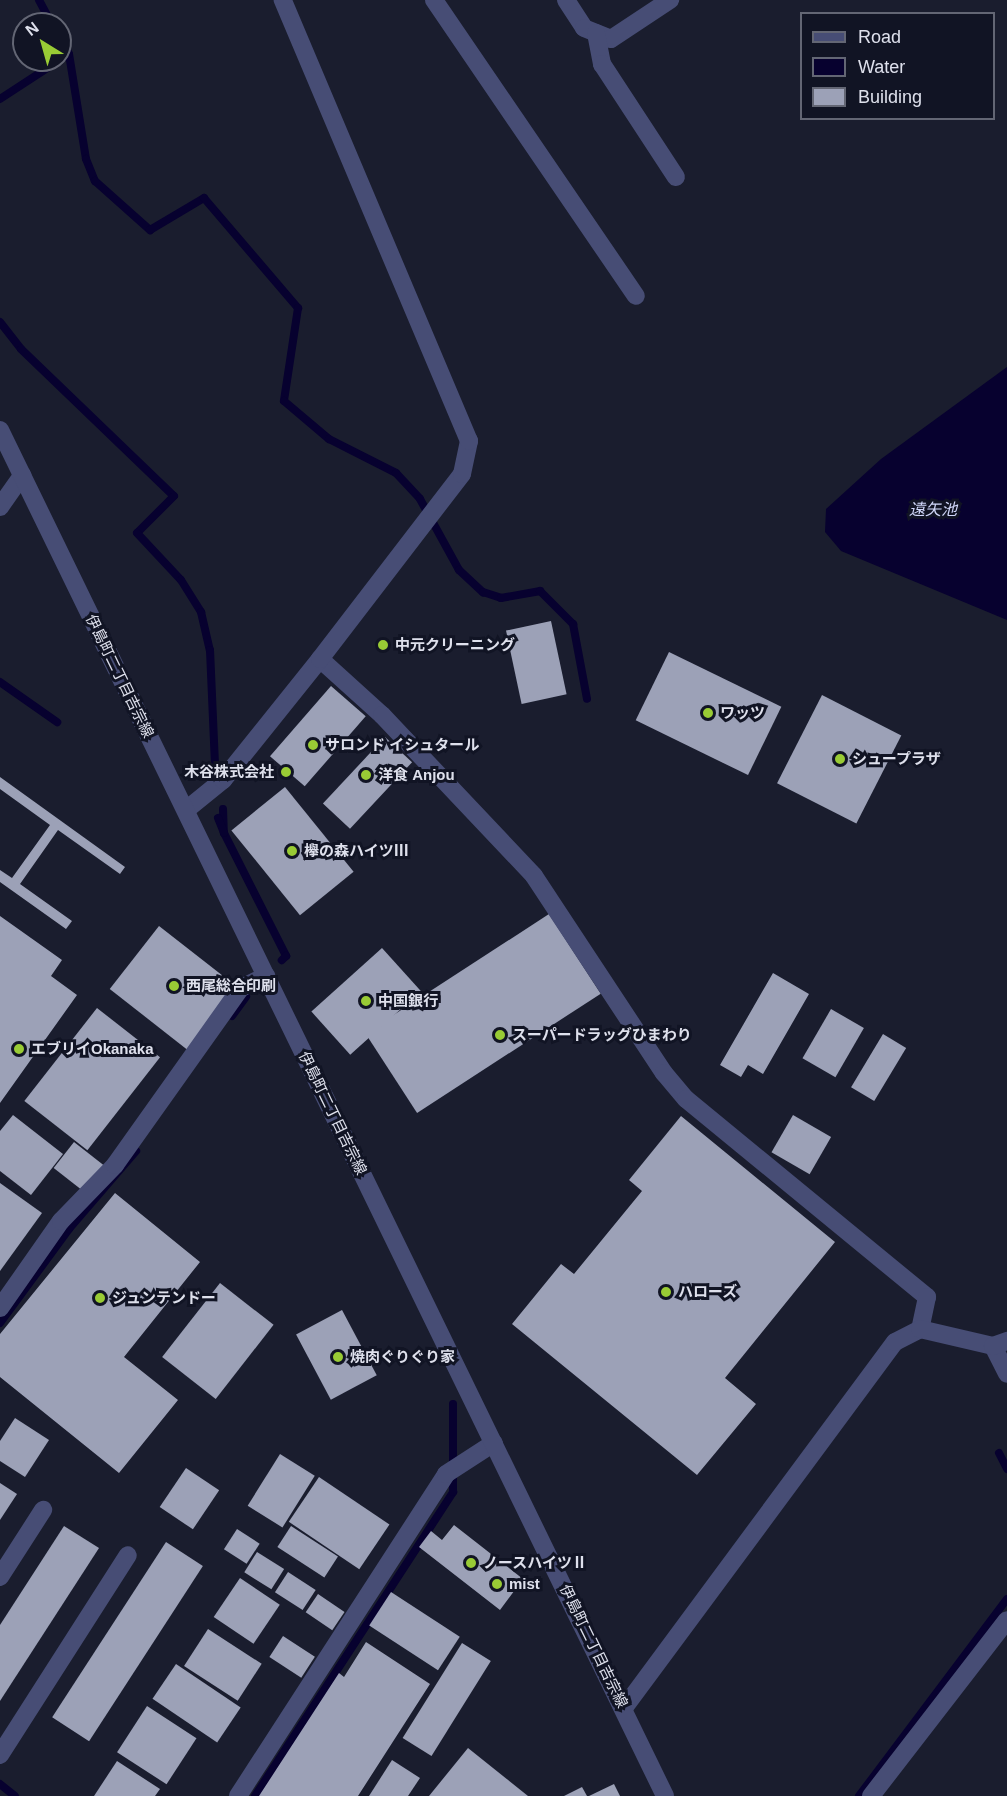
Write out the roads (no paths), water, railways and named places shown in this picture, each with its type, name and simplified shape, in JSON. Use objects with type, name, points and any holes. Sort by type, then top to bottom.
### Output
[{"type":"street","points":[[186,810],[223,780],[320,660],[462,474],[469,441],[283,0]]},
{"type":"street","points":[[434,0],[636,296]]},
{"type":"street","points":[[566,0],[584,28],[611,39],[670,0]]},
{"type":"street","points":[[596,33],[602,63],[676,177]]},
{"type":"street","name":"伊島町二丁目吉宗線","points":[[0,430],[665,1796]]},
{"type":"street","points":[[0,507],[22,475]]},
{"type":"street","points":[[320,660],[382,715],[534,876],[664,1073],[686,1099],[927,1297],[920,1329]]},
{"type":"street","points":[[0,1308],[61,1221],[115,1166],[242,988],[266,976]]},
{"type":"street","points":[[624,1708],[895,1342],[920,1329],[1000,1343],[1007,1374]]},
{"type":"street","points":[[238,1796],[453,1470],[494,1443]]},
{"type":"street","points":[[0,1577],[43,1510]]},
{"type":"street","points":[[0,1755],[128,1555]]},
{"type":"street","points":[[871,1796],[1007,1620]]},
{"type":"water","name":"遠矢池","points":[[1007,367],[1007,620],[841,551],[825,532],[826,509],[881,459]]},
{"type":"waterway","points":[[39,0],[46,12]]},
{"type":"waterway","points":[[0,99],[41,72]]},
{"type":"waterway","points":[[72,72],[86,159],[95,181],[150,230],[204,198],[298,308],[284,401],[329,439],[396,473],[420,499],[459,570],[483,592],[501,598],[540,591],[573,624],[587,699]]},
{"type":"waterway","points":[[0,322],[21,349],[174,496],[137,533],[181,580],[201,612],[210,650],[215,763]]},
{"type":"waterway","points":[[0,682],[57,722]]},
{"type":"waterway","points":[[223,809],[224,833],[286,956],[282,960]]},
{"type":"waterway","points":[[218,818],[224,833]]},
{"type":"waterway","points":[[232,1016],[246,997]]},
{"type":"waterway","points":[[0,1323],[69,1229],[136,1151]]},
{"type":"waterway","points":[[255,1796],[453,1492],[453,1404]]},
{"type":"waterway","points":[[999,1453],[1007,1469]]},
{"type":"waterway","points":[[859,1796],[1007,1599]]},
{"type":"waterway","points":[[0,1784],[15,1796]]},
{"type":"place","name":"中元クリーニング","points":[[383,645]]},
{"type":"place","name":"ワッツ","points":[[708,713]]},
{"type":"place","name":"サロンド イシュタール","points":[[313,745]]},
{"type":"place","name":"シュープラザ","points":[[840,759]]},
{"type":"place","name":"木谷株式会社","points":[[286,772]]},
{"type":"place","name":"洋食 Anjou","points":[[366,775]]},
{"type":"place","name":"欅の森ハイツⅢ","points":[[292,851]]},
{"type":"place","name":"西尾総合印刷","points":[[174,986]]},
{"type":"place","name":"中国銀行","points":[[366,1001]]},
{"type":"place","name":"スーパードラッグひまわり","points":[[500,1035]]},
{"type":"place","name":"エブリイOkanaka","points":[[19,1049]]},
{"type":"place","name":"ハローズ","points":[[666,1292]]},
{"type":"place","name":"ジュンテンドー","points":[[100,1298]]},
{"type":"place","name":"焼肉ぐりぐり家","points":[[338,1357]]},
{"type":"place","name":"ノースハイツⅡ","points":[[471,1563]]},
{"type":"place","name":"mist","points":[[497,1584]]}]
